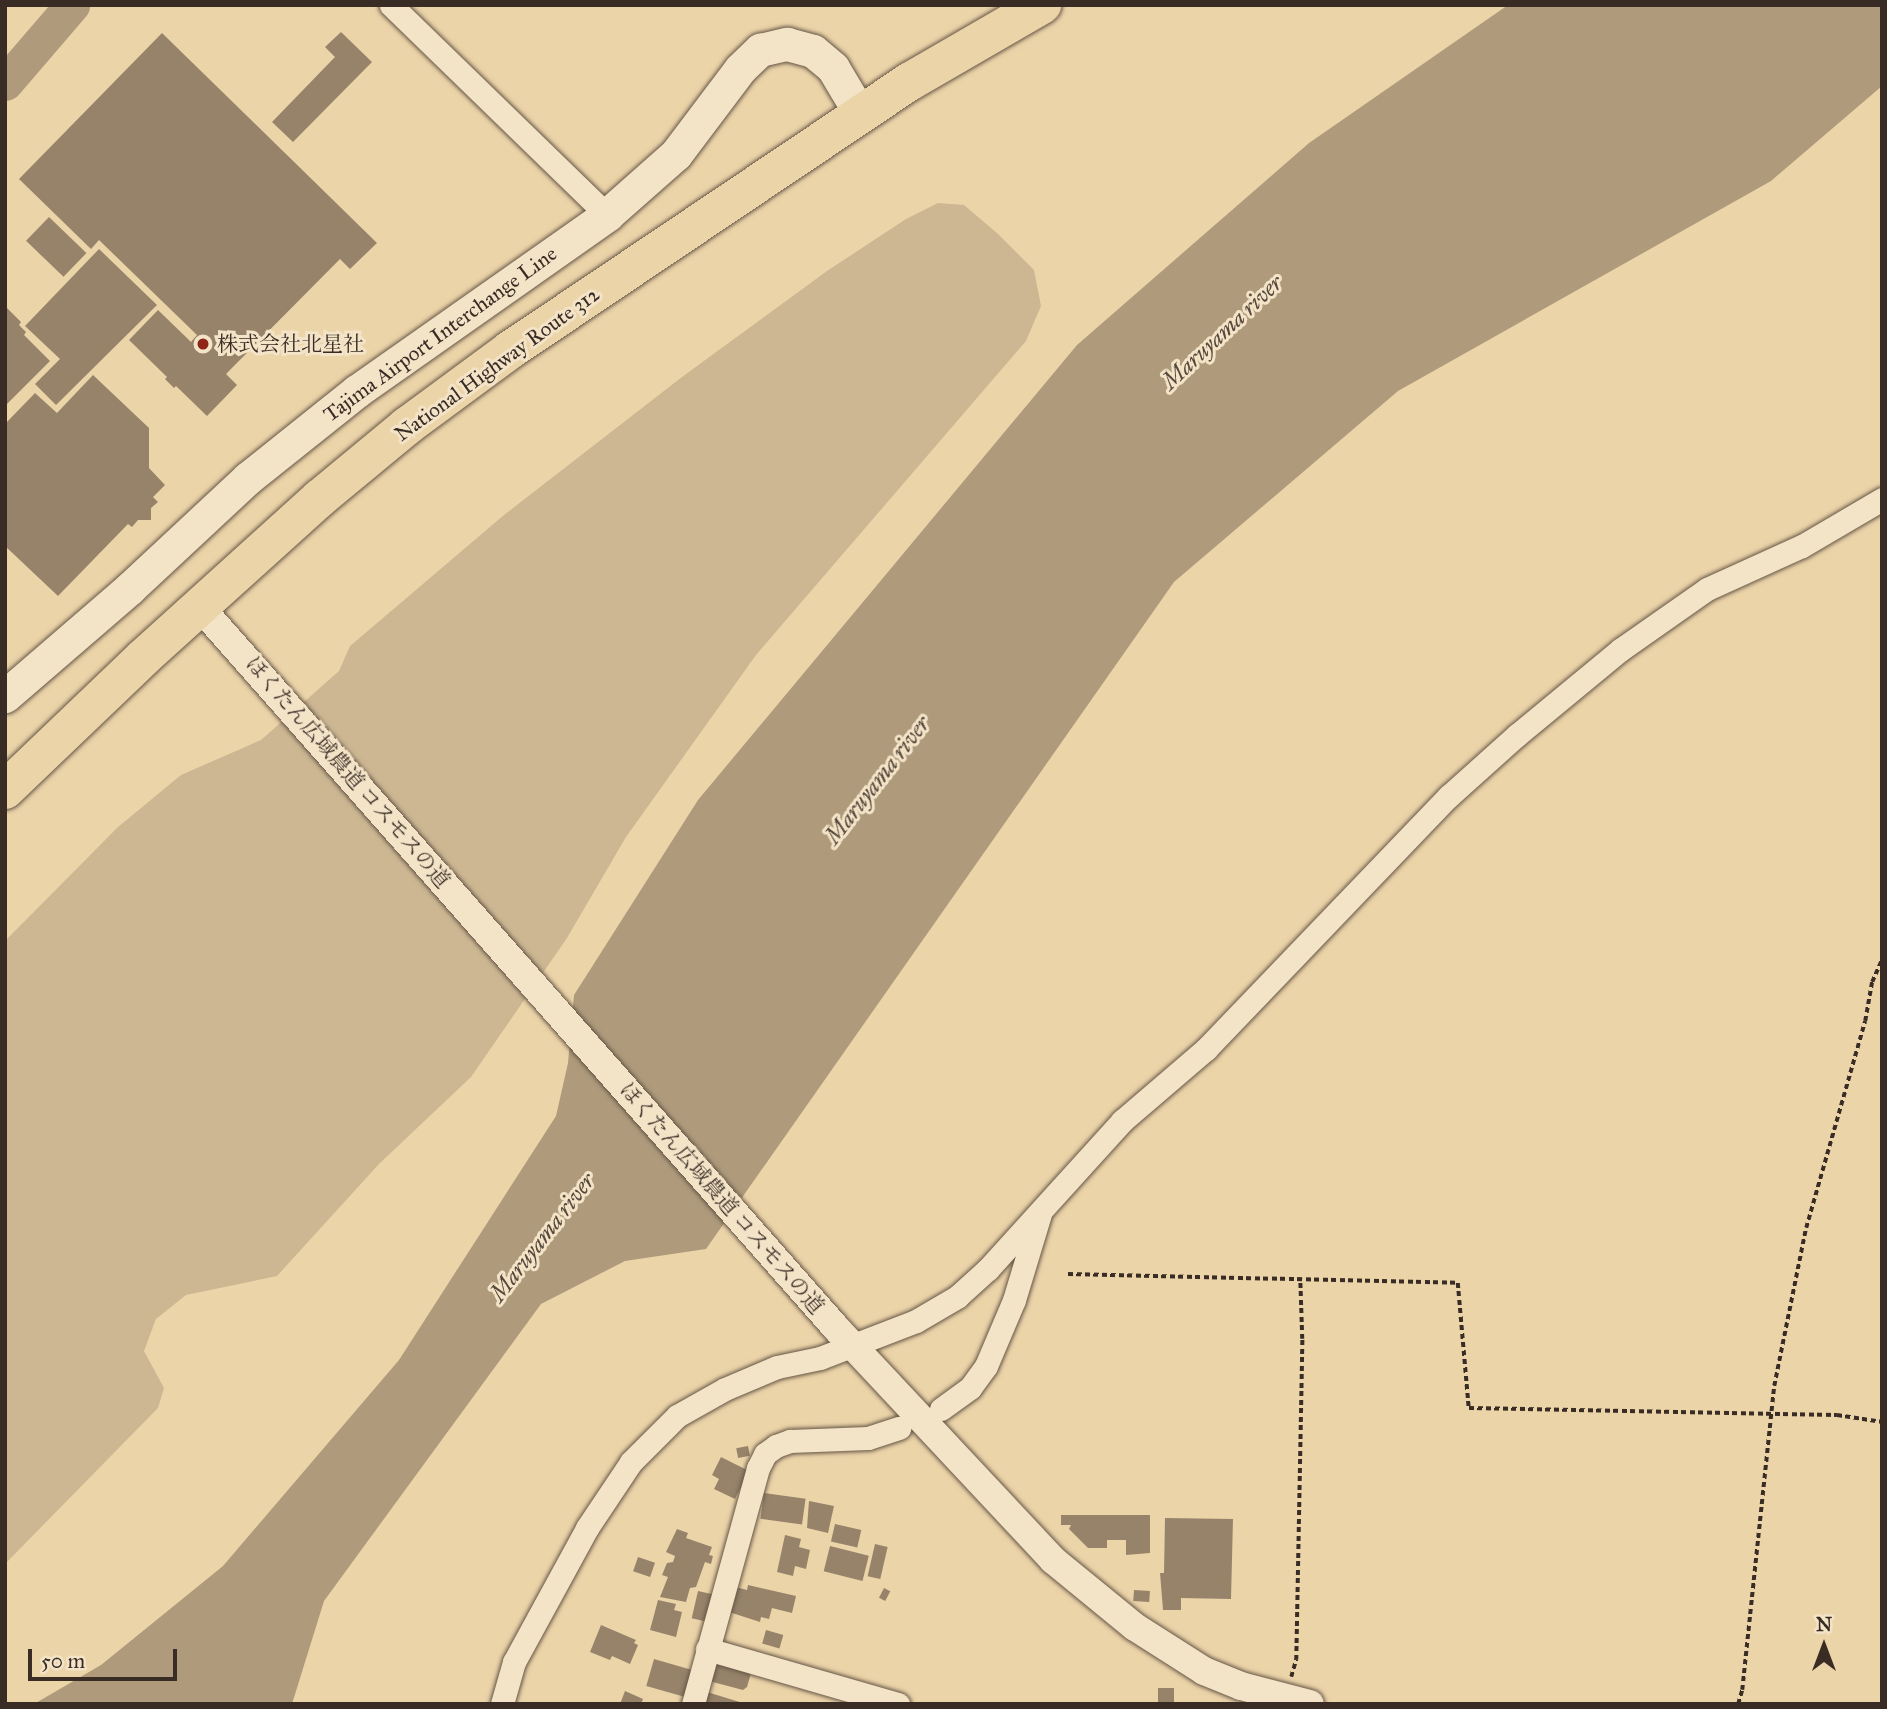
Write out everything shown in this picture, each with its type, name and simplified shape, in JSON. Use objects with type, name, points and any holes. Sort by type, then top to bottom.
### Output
[{"type":"highway","name":"National Highway Route 312","points":[[5,790],[320,498],[418,419],[522,343],[909,82],[1042,5]]},
{"type":"main road","name":"Tajima Airport Interchange Line","points":[[5,696],[130,589],[258,469],[357,391],[607,215],[676,154],[740,69],[760,50],[787,44],[813,51],[833,68],[861,115]]},
{"type":"street","points":[[391,5],[607,215]]},
{"type":"street","points":[[502,1704],[514,1662],[584,1534],[631,1462],[677,1416],[725,1388],[777,1367],[820,1358],[845,1337],[916,1321],[957,1297],[1041,1212],[1072,1173],[1122,1121],[1206,1049],[1449,796],[1517,735],[1620,650],[1707,589],[1802,546],[1882,499]]},
{"type":"street","name":"ほくたん広域農道 コスモスの道","points":[[200,607],[845,1337],[1053,1560],[1135,1627],[1204,1671],[1292,1702]]},
{"type":"street","points":[[941,1409],[970,1388],[986,1366],[1014,1300],[1041,1212]]},
{"type":"street","points":[[693,1704],[758,1468],[765,1454],[790,1441],[868,1438],[899,1428]]},
{"type":"street","points":[[707,1649],[898,1704]]},
{"type":"path","points":[[1738,1704],[1742,1690],[1769,1414],[1806,1228],[1865,1021],[1872,982],[1882,960]]},
{"type":"path","points":[[1068,1274],[1458,1283],[1469,1408],[1837,1415],[1882,1422]]},
{"type":"path","points":[[1292,1702],[1296,1660],[1302,1339],[1300,1278]]},
{"type":"shaded area","points":[[938,203],[964,205],[1034,270],[1041,306],[1026,341],[756,655],[626,837],[567,938],[471,1077],[379,1164],[277,1276],[186,1295],[156,1319],[144,1351],[164,1388],[158,1408],[5,1564],[5,941],[118,827],[181,775],[261,740],[339,671],[350,646],[504,515],[682,377],[827,271],[906,219]]},
{"type":"water","name":"Maruyama river","points":[[1508,5],[1882,5],[1882,86],[1771,181],[1398,391],[1174,582],[706,1249],[625,1261],[541,1304],[324,1601],[292,1704],[34,1704],[101,1665],[223,1566],[399,1360],[556,1116],[568,1063],[574,995],[698,800],[1077,345],[1309,143]]},
{"type":"building","points":[[341,32],[372,62],[293,142],[272,122],[335,57],[325,47]]},
{"type":"building","points":[[162,33],[377,243],[350,269],[340,259],[226,374],[237,385],[207,416],[176,386],[174,388],[165,379],[167,377],[129,340],[158,310],[191,342],[197,335],[99,240],[91,249],[19,179]]},
{"type":"building","points":[[49,217],[86,253],[63,277],[26,241]]},
{"type":"building","points":[[99,249],[157,305],[56,405],[35,384],[60,359],[25,326]]},
{"type":"building","points":[[5,306],[21,322],[19,325],[26,332],[24,335],[50,361],[5,406]]},
{"type":"building","points":[[93,375],[149,428],[149,468],[165,485],[153,497],[158,502],[151,508],[151,520],[138,520],[132,527],[128,524],[58,596],[5,546],[5,424],[35,393],[57,413]]},
{"type":"building","points":[[748,1446],[750,1456],[738,1458],[736,1448]]},
{"type":"building","points":[[721,1457],[749,1471],[735,1499],[714,1489],[719,1479],[712,1475]]},
{"type":"building","points":[[764,1493],[806,1499],[802,1525],[760,1519]]},
{"type":"building","points":[[809,1501],[834,1506],[828,1533],[807,1528]]},
{"type":"building","points":[[1061,1515],[1150,1515],[1150,1553],[1126,1555],[1126,1540],[1107,1540],[1107,1548],[1088,1548],[1069,1529],[1071,1525],[1061,1525]]},
{"type":"building","points":[[1165,1518],[1233,1519],[1231,1599],[1181,1598],[1181,1610],[1163,1610],[1160,1573],[1164,1573]]},
{"type":"building","points":[[835,1524],[861,1530],[857,1548],[831,1542]]},
{"type":"building","points":[[677,1529],[688,1533],[686,1538],[712,1547],[709,1555],[713,1556],[711,1564],[705,1562],[696,1587],[690,1588],[686,1602],[660,1597],[668,1577],[662,1575],[667,1563],[673,1562],[675,1556],[666,1552]]},
{"type":"building","points":[[785,1535],[801,1539],[799,1547],[810,1550],[806,1569],[795,1566],[793,1576],[777,1572]]},
{"type":"building","points":[[875,1544],[888,1547],[880,1579],[868,1576]]},
{"type":"building","points":[[830,1546],[869,1556],[863,1581],[824,1571]]},
{"type":"building","points":[[638,1557],[655,1563],[650,1577],[633,1571]]},
{"type":"building","points":[[748,1585],[796,1596],[792,1613],[772,1608],[769,1619],[761,1617],[760,1622],[726,1611],[732,1586],[747,1590]]},
{"type":"building","points":[[884,1588],[890,1591],[885,1601],[879,1598]]},
{"type":"building","points":[[1134,1590],[1150,1591],[1149,1602],[1133,1601]]},
{"type":"building","points":[[698,1591],[715,1595],[708,1622],[692,1618]]},
{"type":"building","points":[[658,1600],[676,1604],[674,1610],[682,1612],[676,1637],[650,1630]]},
{"type":"building","points":[[601,1625],[636,1640],[634,1643],[638,1645],[630,1664],[612,1656],[610,1660],[590,1652]]},
{"type":"building","points":[[766,1630],[783,1635],[779,1648],[762,1643]]},
{"type":"building","points":[[654,1659],[697,1671],[690,1698],[646,1686]]},
{"type":"building","points":[[715,1662],[751,1673],[747,1687],[743,1690],[709,1681]]},
{"type":"building","points":[[1158,1688],[1174,1688],[1174,1704],[1158,1704]]},
{"type":"building","points":[[625,1691],[643,1699],[641,1704],[620,1704]]},
{"type":"building","points":[[707,1692],[743,1703],[743,1704],[704,1704]]},
{"type":"waterway","points":[[5,83],[72,5]]},
{"type":"place","name":"株式会社北星社","points":[[203,344]]}]
